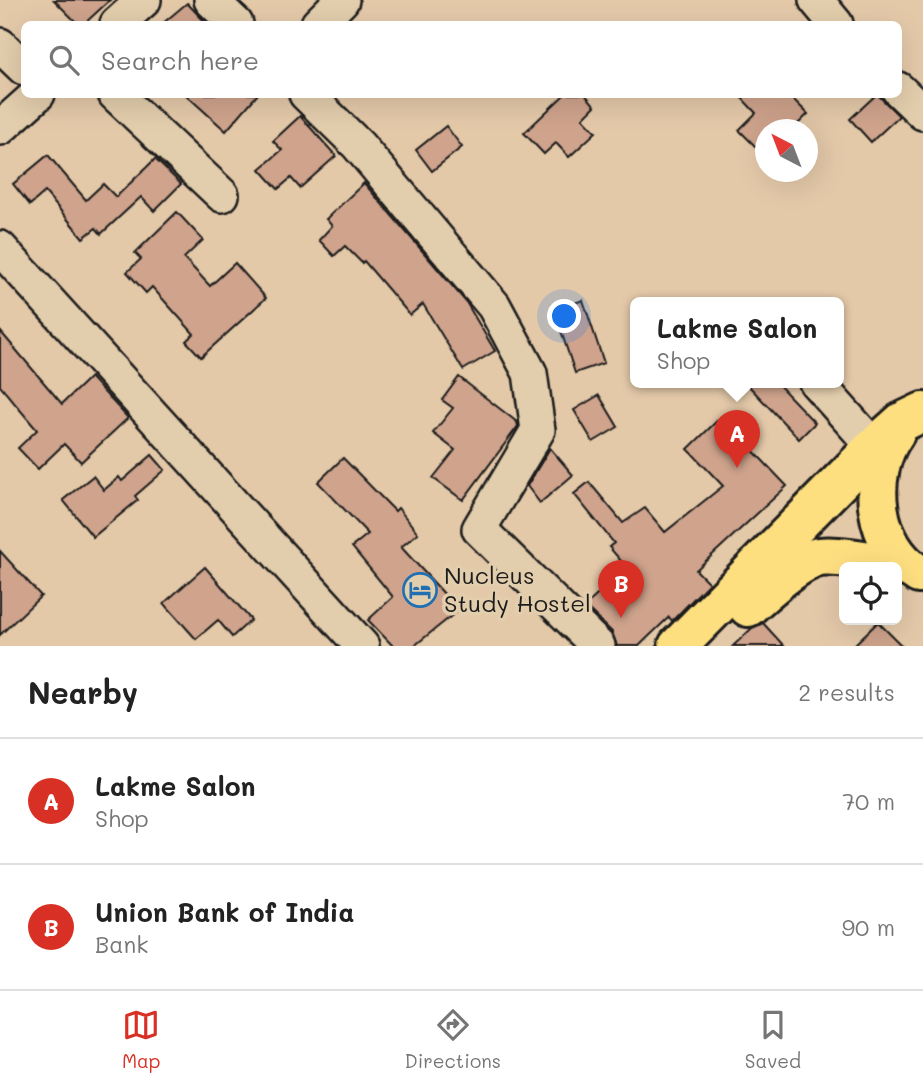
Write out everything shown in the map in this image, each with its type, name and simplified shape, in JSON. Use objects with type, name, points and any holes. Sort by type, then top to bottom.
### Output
[{"type":"highway","points":[[678,646],[874,447],[916,413]]},
{"type":"highway","points":[[916,413],[887,443],[881,457],[878,495],[881,523],[890,548],[918,575]]},
{"type":"highway","points":[[704,646],[782,577],[819,557],[861,560],[918,575]]},
{"type":"street","points":[[120,21],[144,0]]},
{"type":"street","points":[[211,0],[233,21]]},
{"type":"street","points":[[321,21],[342,0]]},
{"type":"street","points":[[816,0],[834,21]]},
{"type":"street","points":[[0,45],[21,65]]},
{"type":"street","points":[[902,93],[923,114]]},
{"type":"street","points":[[0,128],[34,98]]},
{"type":"street","points":[[119,98],[222,195]]},
{"type":"street","points":[[310,98],[358,145],[494,306],[530,373],[538,430],[479,529],[598,646]]},
{"type":"street","points":[[0,248],[362,646]]},
{"type":"street","points":[[821,388],[874,447]]},
{"type":"building","points":[[54,0],[110,0],[87,21],[75,21]]},
{"type":"building","points":[[187,3],[204,21],[166,21]]},
{"type":"building","points":[[189,98],[255,98],[226,131]]},
{"type":"building","points":[[561,98],[588,98],[595,106],[583,118],[596,132],[569,157],[556,143],[544,154],[524,133]]},
{"type":"building","points":[[742,98],[792,98],[808,114],[803,119],[755,119],[755,146],[739,130],[756,113]]},
{"type":"building","points":[[873,98],[881,98],[899,116],[871,142],[850,119]]},
{"type":"building","points":[[300,116],[336,156],[300,188],[291,178],[278,189],[260,169],[282,150],[273,141]]},
{"type":"building","points":[[446,126],[462,147],[432,171],[416,150]]},
{"type":"building","points":[[48,155],[86,200],[103,184],[116,197],[155,159],[181,184],[154,211],[141,197],[101,234],[96,228],[83,238],[45,192],[30,205],[13,184]]},
{"type":"building","points":[[364,183],[466,302],[495,351],[463,370],[423,304],[410,315],[364,261],[362,263],[345,246],[334,256],[319,240],[332,226],[326,219]]},
{"type":"building","points":[[177,212],[203,240],[184,258],[210,286],[235,263],[266,298],[201,357],[186,341],[194,334],[152,287],[146,293],[127,272],[141,259],[135,253]]},
{"type":"building","points":[[583,300],[604,363],[575,373],[554,310]]},
{"type":"building","points":[[0,331],[62,404],[90,377],[128,418],[81,462],[64,444],[38,469],[18,448],[37,430],[0,386]]},
{"type":"building","points":[[459,377],[517,422],[518,426],[463,500],[433,478],[455,450],[433,433],[453,408],[442,400]]},
{"type":"building","points":[[751,388],[782,388],[815,423],[799,439]]},
{"type":"building","points":[[599,395],[618,427],[593,442],[574,410]]},
{"type":"building","points":[[721,417],[787,486],[696,570],[709,583],[672,621],[669,617],[639,646],[617,646],[612,632],[585,606],[627,568],[609,547],[614,543],[574,494],[589,482],[623,523],[645,508],[665,532],[723,486],[688,449]]},
{"type":"building","points":[[550,448],[573,475],[540,503],[527,486]]},
{"type":"building","points":[[152,455],[165,470],[135,496],[138,500],[93,537],[63,500],[93,476],[104,490],[119,477],[122,481]]},
{"type":"building","points":[[343,458],[395,511],[398,508],[418,533],[401,547],[459,610],[414,646],[393,646],[368,620],[393,597],[352,547],[368,534],[318,482]]},
{"type":"building","points":[[0,551],[41,596],[0,635]]},
{"type":"building","points":[[205,567],[251,620],[232,637],[218,620],[196,639],[164,603]]},
{"type":"building","points":[[763,623],[784,646],[733,646],[752,628]]},
{"type":"building","points":[[875,625],[881,625],[902,646],[853,646]]},
{"type":"place","name":"Lakme Salon","points":[[737,468]]},
{"type":"place","name":"Nucleus Study Hostel","points":[[420,590]]},
{"type":"place","name":"Union Bank of India","points":[[621,618]]}]
